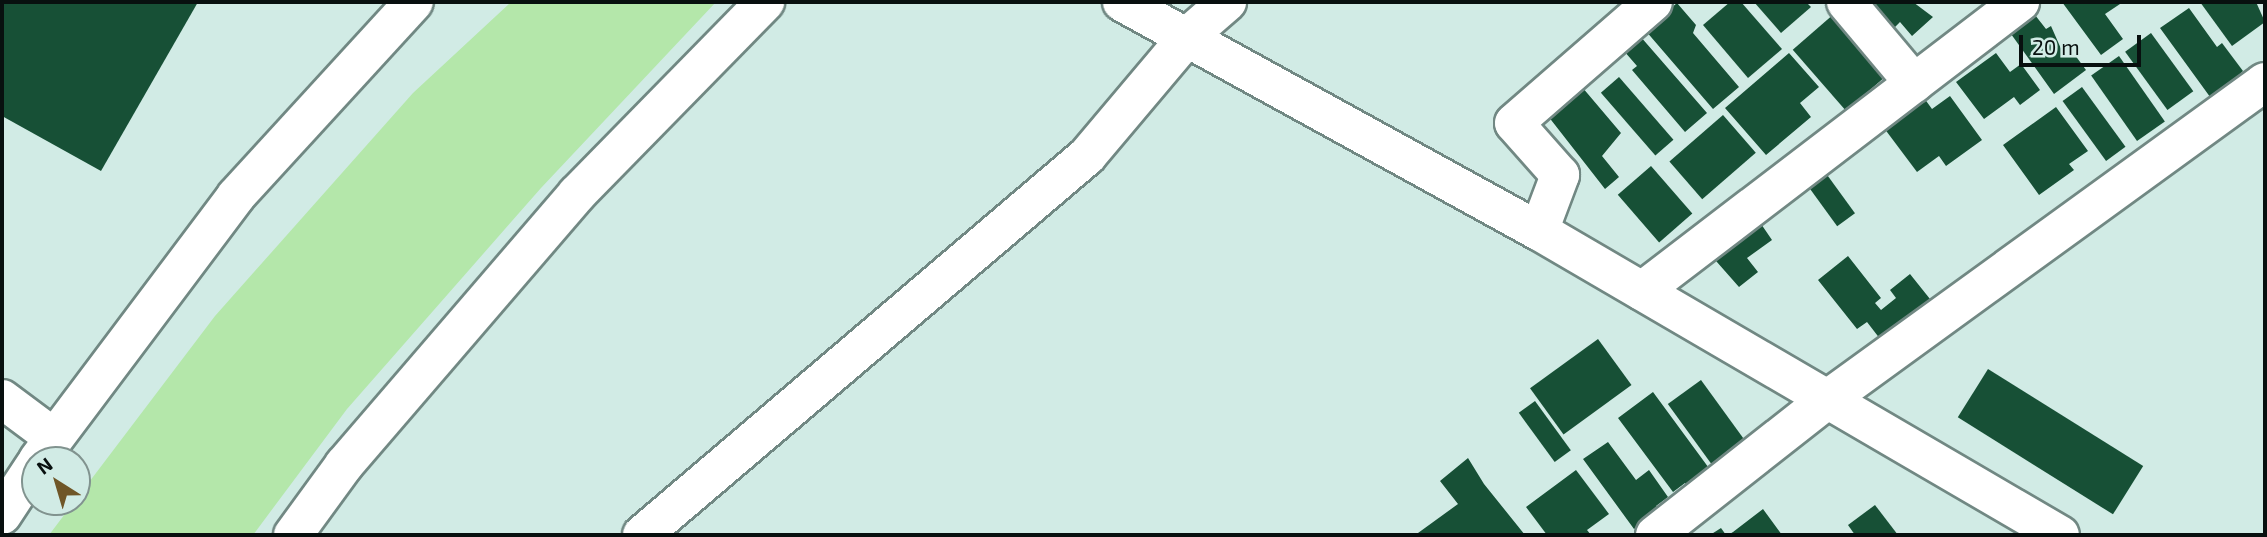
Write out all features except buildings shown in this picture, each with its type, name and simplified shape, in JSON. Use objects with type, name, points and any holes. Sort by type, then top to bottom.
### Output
[{"type":"street","points":[[48,446],[236,196],[414,2]]},
{"type":"street","points":[[293,535],[344,465],[577,194],[765,2]]},
{"type":"street","points":[[1122,2],[1539,231],[2060,535]]},
{"type":"street","points":[[642,535],[1087,156],[1188,36],[1227,2]]},
{"type":"street","points":[[1539,231],[1560,175],[1514,123],[1653,2]]},
{"type":"street","points":[[1846,2],[1914,83]]},
{"type":"street","points":[[1642,291],[2020,2]]},
{"type":"street","points":[[1655,535],[1828,399],[2265,82]]},
{"type":"street","points":[[2,399],[36,446]]},
{"type":"street","points":[[2,515],[21,486]]},
{"type":"green space","points":[[511,2],[716,2],[541,188],[347,409],[253,535],[49,535],[63,516],[91,516],[91,480],[215,316],[413,93]]}]
